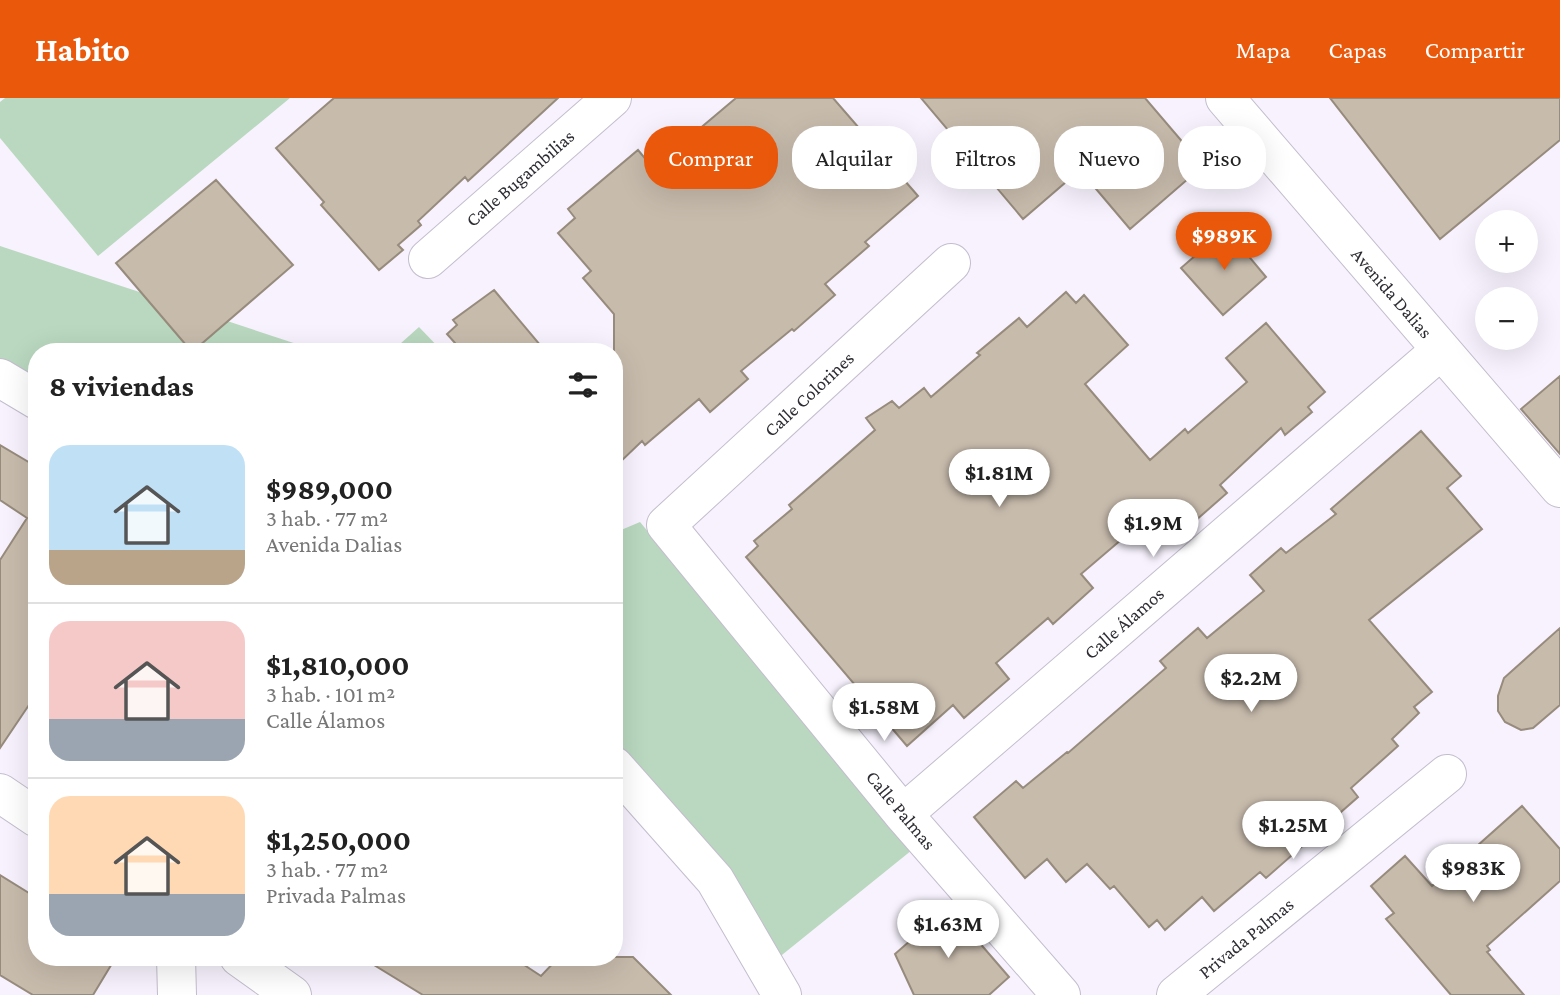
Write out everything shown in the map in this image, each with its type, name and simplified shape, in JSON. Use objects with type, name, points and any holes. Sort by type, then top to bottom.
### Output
[{"type":"street","name":"Calle Bugambilias","points":[[428,259],[612,98]]},
{"type":"street","name":"Avenida Dalias","points":[[1225,98],[1560,488]]},
{"type":"street","name":"Calle Colorines","points":[[666,524],[951,263]]},
{"type":"street","name":"Calle Álamos","points":[[903,814],[1441,350]]},
{"type":"street","points":[[0,377],[28,394]]},
{"type":"street","name":"Calle Palmas","points":[[666,524],[903,814],[1061,995]]},
{"type":"street","name":"Privada Palmas","points":[[1176,995],[1447,774]]},
{"type":"street","points":[[623,776],[715,880],[782,995]]},
{"type":"street","points":[[0,793],[28,812]]},
{"type":"street","points":[[176,966],[177,995]]},
{"type":"street","points":[[252,966],[292,995]]},
{"type":"green space","points":[[5,98],[290,98],[98,256],[0,138],[0,102]]},
{"type":"green space","points":[[0,246],[294,343],[28,343],[28,388],[0,371]]},
{"type":"green space","points":[[419,327],[434,343],[401,343]]},
{"type":"green space","points":[[640,522],[912,850],[772,963],[623,777],[623,529]]},
{"type":"building","points":[[334,98],[558,98],[468,181],[465,177],[418,221],[421,225],[398,245],[403,250],[379,270],[321,205],[324,202],[276,148]]},
{"type":"building","points":[[736,98],[833,98],[857,126],[792,126],[792,189],[912,189],[918,196],[865,242],[869,246],[825,284],[835,295],[794,331],[792,329],[741,371],[748,379],[710,412],[699,399],[645,445],[642,441],[623,459],[623,343],[614,343],[614,314],[583,278],[591,271],[558,233],[575,218],[568,209],[638,150],[644,157],[644,189],[778,189],[778,126],[703,126]]},
{"type":"building","points":[[921,98],[1145,98],[1178,137],[1178,188],[1130,229],[1096,189],[1164,189],[1164,126],[1054,126],[1054,189],[1058,189],[1023,219],[998,189],[1040,189],[1040,126],[945,126]]},
{"type":"building","points":[[1330,98],[1560,98],[1560,140],[1440,239]]},
{"type":"building","points":[[216,180],[293,265],[202,343],[184,343],[116,263]]},
{"type":"building","points":[[1226,229],[1266,277],[1223,315],[1181,268]]},
{"type":"building","points":[[494,290],[538,343],[455,343],[447,334],[457,325],[453,320]]},
{"type":"building","points":[[1066,292],[1076,303],[1084,295],[1128,345],[1085,384],[1150,460],[1185,429],[1188,433],[1247,382],[1226,358],[1266,323],[1325,392],[1308,407],[1312,412],[1285,435],[1281,428],[1220,485],[1227,493],[1171,542],[1149,516],[1081,574],[1093,588],[1053,624],[1048,618],[996,663],[1009,679],[964,718],[953,705],[907,746],[746,557],[758,546],[754,541],[792,509],[789,505],[875,430],[866,418],[892,401],[899,408],[924,388],[931,397],[1019,318],[1027,327]]},
{"type":"building","points":[[1560,376],[1560,454],[1521,409]]},
{"type":"building","points":[[1421,431],[1461,476],[1447,488],[1482,529],[1369,620],[1432,692],[1414,707],[1419,713],[1392,739],[1398,746],[1351,788],[1358,797],[1266,878],[1260,872],[1214,911],[1202,897],[1165,930],[1157,920],[1149,927],[1114,886],[1110,889],[1087,864],[1066,882],[1047,859],[1025,878],[974,817],[1016,781],[1023,788],[1068,753],[1166,668],[1160,661],[1198,628],[1207,638],[1264,591],[1250,575],[1281,548],[1286,553],[1336,514],[1331,509]]},
{"type":"building","points":[[0,445],[28,462],[28,706],[0,748],[0,560],[27,518],[0,500]]},
{"type":"building","points":[[1560,628],[1560,705],[1533,728],[1521,730],[1505,722],[1498,711],[1498,696],[1504,678]]},
{"type":"building","points":[[1522,806],[1560,849],[1560,881],[1487,946],[1490,950],[1487,952],[1524,995],[1451,995],[1386,919],[1394,913],[1371,886],[1405,856],[1432,886]]},
{"type":"building","points":[[0,875],[28,892],[28,966],[111,966],[93,995],[33,995],[0,975]]},
{"type":"building","points":[[952,911],[1009,977],[989,995],[914,995],[895,954],[911,940],[907,935],[933,913],[940,922]]},
{"type":"building","points":[[623,957],[633,957],[671,995],[423,995],[376,966],[526,966],[541,976],[550,966],[623,966]]}]
